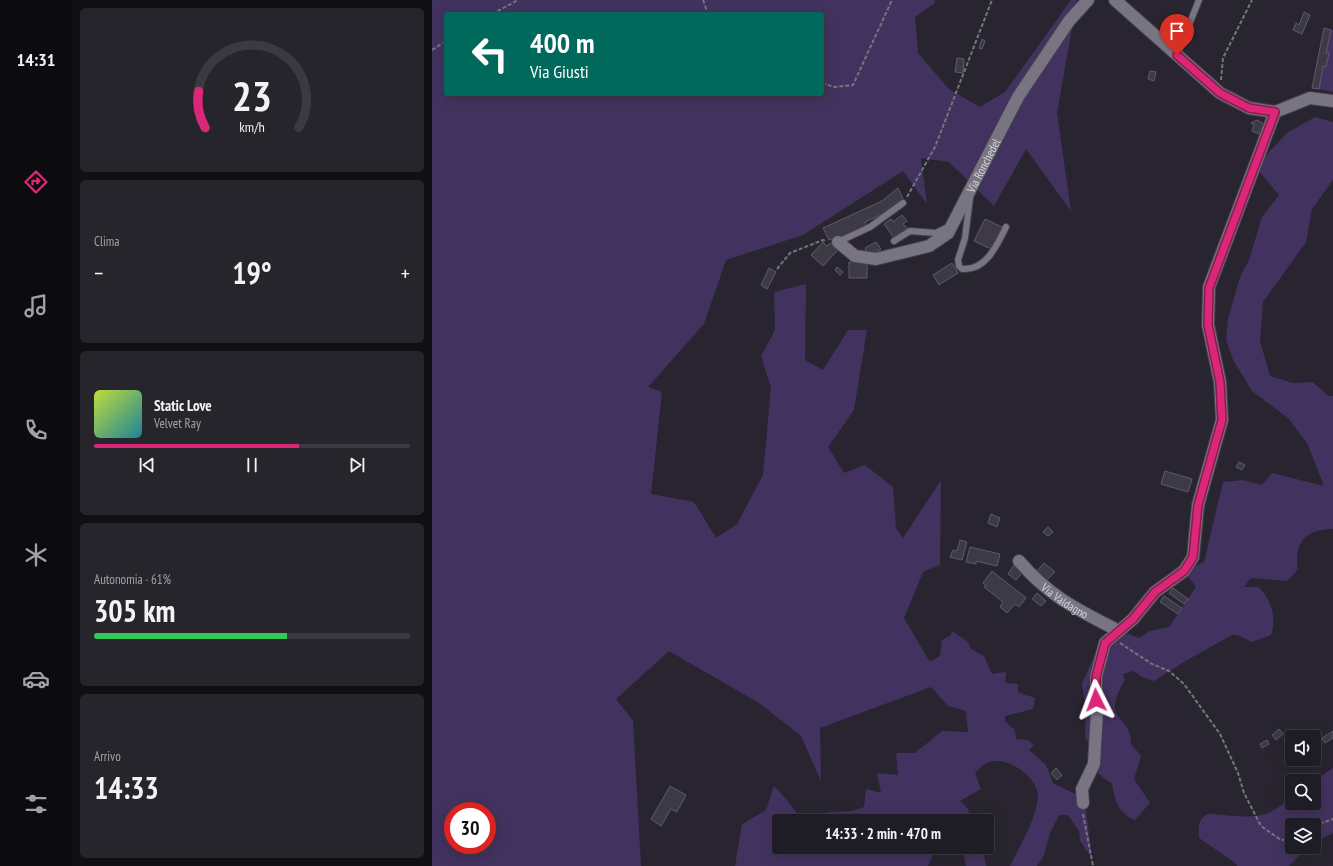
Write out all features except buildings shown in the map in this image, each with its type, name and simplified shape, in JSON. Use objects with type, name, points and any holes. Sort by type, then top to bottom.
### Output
[{"type":"street","name":"Via Ronchedel","points":[[838,242],[855,256],[876,259],[928,246],[948,233],[1018,97],[1068,21],[1088,0]]},
{"type":"street","points":[[1115,0],[1220,93],[1249,108],[1275,112],[1310,98],[1333,101]]},
{"type":"street","points":[[1083,803],[1082,790],[1094,764],[1097,711],[1096,677],[1105,643],[1133,619],[1155,592],[1184,571],[1193,557],[1198,505],[1222,420],[1220,382],[1208,325],[1209,288],[1275,112]]},
{"type":"street","name":"Via Valdagno","points":[[1019,561],[1034,579],[1050,593],[1069,605],[1118,631]]},
{"type":"lane","points":[[1177,55],[1199,0]]},
{"type":"lane","points":[[970,189],[964,238],[958,260],[959,266],[962,269],[969,270],[994,253],[1006,227]]},
{"type":"lane","points":[[838,242],[870,227],[903,203]]},
{"type":"lane","points":[[894,241],[910,231],[936,233],[952,226]]},
{"type":"path","points":[[496,12],[518,0]]},
{"type":"path","points":[[703,0],[707,12]]},
{"type":"path","points":[[824,84],[834,87],[853,85],[892,0]]},
{"type":"path","points":[[903,203],[935,147],[992,0]]},
{"type":"path","points":[[1220,93],[1222,58],[1252,0]]},
{"type":"path","points":[[432,50],[444,43]]},
{"type":"path","points":[[777,269],[790,253],[823,240],[838,242]]},
{"type":"path","points":[[1108,640],[1119,643],[1152,664],[1169,671],[1184,684],[1220,734],[1238,773],[1244,793],[1261,826],[1281,840],[1285,840]]},
{"type":"path","points":[[1083,803],[1083,819],[1093,866]]},
{"type":"path","points":[[1321,823],[1333,819]]},
{"type":"shaded area","points":[[432,0],[935,0],[935,3],[915,17],[918,53],[949,89],[980,107],[1005,92],[1071,0],[1077,0],[1057,113],[1071,211],[1026,149],[994,206],[949,162],[921,158],[927,204],[903,171],[803,235],[726,260],[704,324],[648,387],[662,392],[651,494],[694,502],[716,538],[737,524],[763,475],[771,388],[761,356],[775,330],[774,292],[806,284],[805,360],[823,370],[848,330],[867,330],[854,410],[828,447],[844,473],[865,465],[893,487],[896,528],[903,538],[941,480],[940,565],[923,572],[904,618],[930,662],[940,656],[942,640],[951,635],[952,631],[967,641],[971,649],[984,656],[992,674],[1006,672],[1005,683],[1018,684],[1018,692],[1035,698],[1033,709],[1005,716],[1005,721],[1015,730],[1016,739],[1028,740],[1034,745],[1029,750],[1046,765],[1053,783],[1073,793],[1087,797],[1086,810],[1092,858],[1080,841],[1079,831],[1068,815],[1059,815],[1050,833],[1044,855],[1037,866],[1010,866],[1034,816],[1038,798],[1034,784],[1024,772],[1017,767],[1002,762],[989,762],[975,773],[981,789],[960,801],[967,808],[970,814],[827,814],[830,812],[851,811],[864,807],[866,789],[881,793],[877,773],[898,775],[896,753],[915,753],[942,731],[968,732],[966,711],[948,706],[931,687],[820,728],[821,781],[801,736],[759,703],[669,651],[616,699],[633,721],[641,866],[432,866]]},
{"type":"shaded area","points":[[1324,28],[1333,30],[1333,92],[1312,88]]},
{"type":"shaded area","points":[[1315,117],[1333,122],[1333,180],[1312,209],[1306,242],[1263,302],[1260,341],[1270,376],[1293,383],[1313,382],[1328,396],[1333,396],[1333,529],[1316,531],[1304,539],[1300,544],[1298,551],[1298,569],[1287,581],[1251,578],[1244,587],[1258,587],[1266,597],[1272,609],[1273,616],[1273,629],[1271,635],[1252,642],[1237,635],[1232,635],[1182,663],[1154,681],[1142,677],[1133,671],[1123,674],[1125,680],[1115,704],[1116,711],[1127,727],[1130,734],[1131,744],[1141,756],[1134,779],[1150,803],[1135,820],[1125,814],[1118,806],[1114,796],[1112,784],[1096,772],[1095,753],[1085,737],[1086,712],[1082,684],[1103,635],[1116,629],[1139,638],[1150,631],[1169,627],[1196,587],[1184,571],[1204,562],[1223,482],[1243,480],[1262,485],[1272,473],[1324,486],[1307,443],[1288,418],[1252,391],[1233,360],[1226,340],[1228,319],[1240,277],[1249,260],[1262,217],[1279,195],[1255,167],[1287,133]]},
{"type":"shaded area","points":[[1333,768],[1333,833],[1321,839],[1321,818],[1285,818],[1285,854],[1300,854],[1289,866],[1237,866],[1234,862],[1199,838],[1200,821],[1208,814],[1231,816],[1261,815],[1274,810],[1285,802],[1285,810],[1321,810],[1321,777]]},
{"type":"shaded area","points":[[774,786],[798,814],[772,814],[772,854],[933,854],[928,866],[735,866],[742,824],[766,810]]},
{"type":"shaded area","points":[[963,854],[984,854],[986,866],[966,866]]},
{"type":"route","points":[[1096,700],[1096,677],[1105,643],[1133,619],[1155,592],[1184,571],[1193,557],[1198,505],[1204,482],[1212,461],[1222,420],[1220,382],[1208,325],[1209,288],[1275,112],[1249,108],[1220,93],[1177,55]]}]
